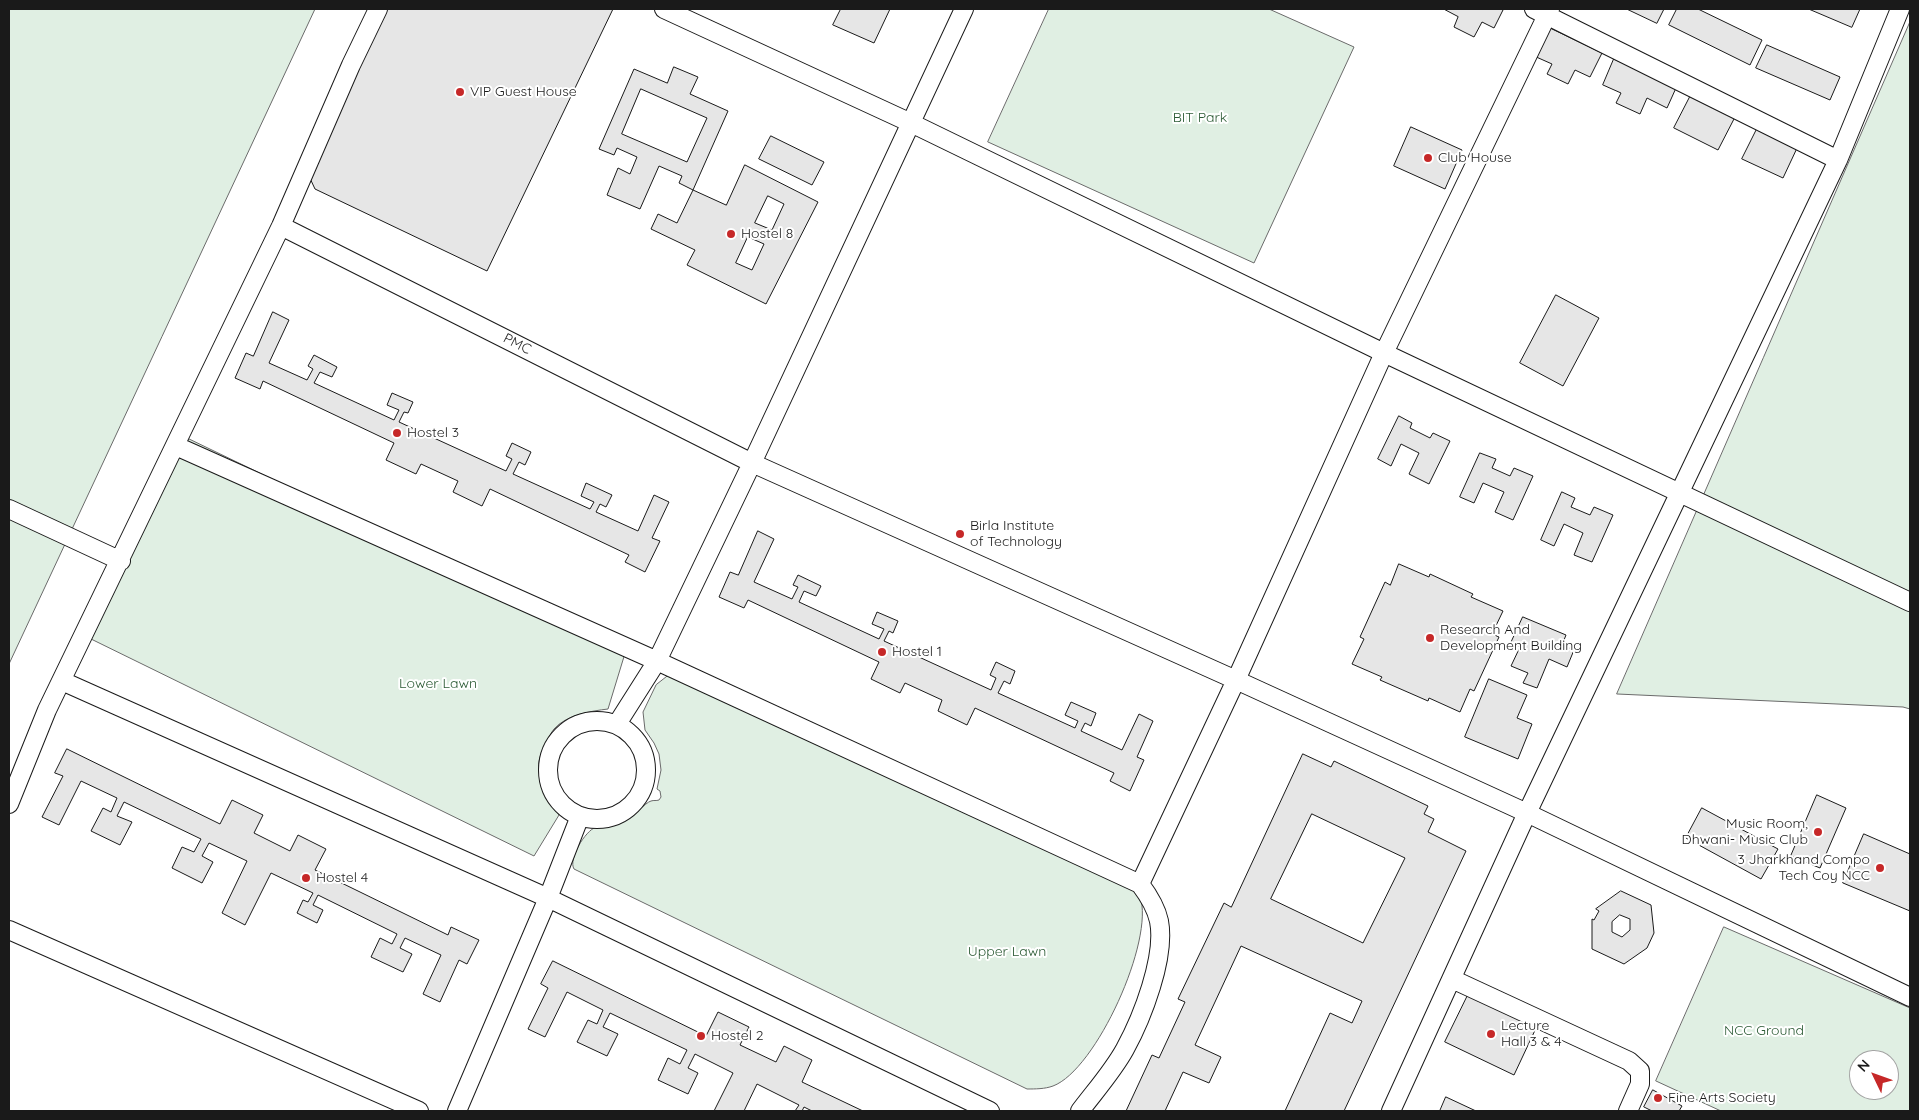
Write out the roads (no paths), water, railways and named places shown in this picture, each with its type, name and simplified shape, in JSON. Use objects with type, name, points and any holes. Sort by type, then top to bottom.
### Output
[{"type":"street","points":[[9,804],[48,710],[281,226],[351,65],[378,9]]},
{"type":"street","points":[[664,9],[911,123],[1678,494],[1910,602]]},
{"type":"street","points":[[617,724],[657,662],[964,9]]},
{"type":"street","points":[[1391,1111],[1527,813],[1838,160],[1900,9],[1910,14]]},
{"type":"street","points":[[1140,884],[1236,680],[1384,353],[1544,11],[1838,160]]},
{"type":"street","name":"PMC","points":[[281,226],[752,463],[1527,813],[1910,997]]},
{"type":"street","points":[[176,446],[657,662],[1140,884],[1153,901],[1159,923],[1159,953],[1152,984],[1140,1018],[1124,1050],[1080,1111]]},
{"type":"street","points":[[9,509],[121,560]]},
{"type":"street","points":[[62,681],[548,898],[990,1111]]},
{"type":"street","points":[[598,720],[617,724],[633,735],[643,751],[647,770],[642,789],[631,805],[615,816],[596,819],[580,816],[561,804],[551,788],[548,769],[552,750],[563,734],[579,723],[598,720]]},
{"type":"street","points":[[457,1111],[548,898],[580,816]]},
{"type":"street","points":[[9,930],[419,1111]]},
{"type":"street","points":[[1452,979],[1629,1061],[1640,1071],[1640,1084],[1628,1111]]},
{"type":"place","name":"VIP Guest House","points":[[460,92]]},
{"type":"place","name":"Club House","points":[[1428,158]]},
{"type":"place","name":"Hostel 8","points":[[731,234]]},
{"type":"place","name":"Hostel 3","points":[[397,433]]},
{"type":"place","name":"Birla Institute of Technology","points":[[960,534]]},
{"type":"place","name":"Research And Development Building","points":[[1430,638]]},
{"type":"place","name":"Hostel 1","points":[[882,652]]},
{"type":"place","name":"Music Room, Dhwani- Music Club","points":[[1818,832]]},
{"type":"place","name":"3 Jharkhand Compo Tech Coy NCC","points":[[1880,868]]},
{"type":"place","name":"Hostel 4","points":[[306,878]]},
{"type":"place","name":"Lecture Hall 3 & 4","points":[[1491,1034]]},
{"type":"place","name":"Hostel 2","points":[[701,1036]]},
{"type":"place","name":"Fine Arts Society","points":[[1658,1098]]},
{"type":"park label","name":"BIT Park","points":[[1200,118]]},
{"type":"park label","name":"Lower Lawn","points":[[438,684]]},
{"type":"park label","name":"Upper Lawn","points":[[1007,952]]},
{"type":"park label","name":"NCC Ground","points":[[1764,1031]]}]
